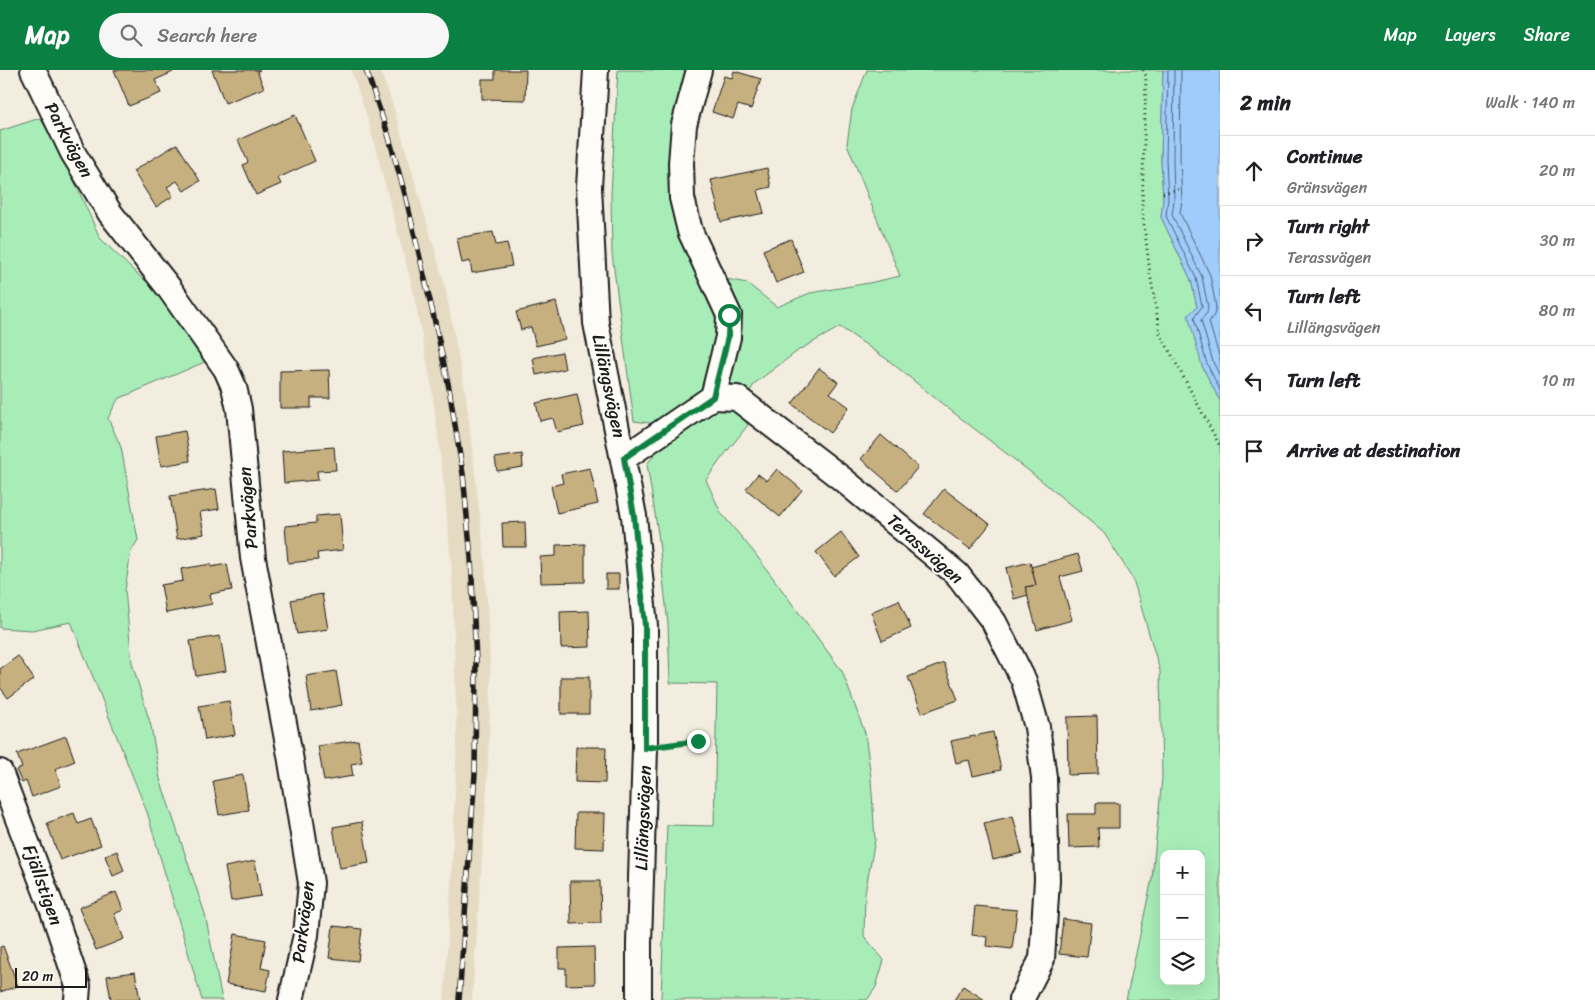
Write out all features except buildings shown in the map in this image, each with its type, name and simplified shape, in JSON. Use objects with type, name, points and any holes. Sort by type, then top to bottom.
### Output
[{"type":"street","name":"Parkvägen","points":[[33,70],[73,153],[110,213],[180,304],[226,369],[234,387],[240,417],[253,558],[290,755],[311,883],[306,935],[291,1000]]},
{"type":"street","name":"Lillängsvägen","points":[[596,70],[589,187],[596,323],[634,516],[645,626],[645,748],[639,1000]]},
{"type":"street","points":[[624,458],[713,397],[728,337],[729,315],[690,231],[682,198],[681,162],[684,125],[699,70]]},
{"type":"street","name":"Terassvägen","points":[[713,397],[737,398],[841,478],[957,574],[994,622],[1024,680],[1037,726],[1044,777],[1047,880],[1042,960],[1021,1000]]},
{"type":"street","name":"Fjällstigen","points":[[0,772],[52,908],[78,986],[77,1000]]},
{"type":"path","points":[[1143,70],[1146,76],[1142,209],[1160,333],[1220,446]]},
{"type":"path","points":[[1163,194],[1179,189]]},
{"type":"path","points":[[645,748],[698,741]]},
{"type":"shaded area","points":[[351,70],[380,70],[392,102],[444,282],[466,396],[485,560],[491,684],[487,788],[472,1000],[444,1000],[457,740],[452,574],[445,493],[432,388],[412,286],[368,120]]},
{"type":"green space","points":[[618,70],[688,70],[670,164],[673,218],[695,273],[747,283],[777,307],[810,293],[900,276],[847,144],[852,109],[867,70],[1163,70],[1161,160],[1163,200],[1161,217],[1191,280],[1197,307],[1202,366],[1220,401],[1220,1000],[1126,1000],[1152,879],[1162,778],[1160,671],[1133,579],[1104,533],[1042,481],[888,360],[840,327],[799,350],[755,383],[736,414],[742,417],[748,425],[706,480],[721,513],[753,551],[842,671],[865,733],[871,778],[875,840],[865,893],[864,936],[884,960],[876,987],[867,1000],[661,1000],[667,825],[714,826],[717,684],[670,683],[668,624],[658,533],[647,464],[655,454],[650,423],[634,421],[612,254],[611,194]]},
{"type":"green space","points":[[40,118],[61,152],[100,238],[136,273],[178,307],[207,361],[118,399],[108,418],[121,447],[138,540],[131,551],[125,590],[132,663],[151,726],[160,779],[205,914],[222,1000],[202,1000],[147,812],[71,622],[32,630],[0,628],[0,131]]},
{"type":"water","points":[[1163,70],[1220,70],[1220,401],[1202,366],[1188,315],[1197,307],[1191,280],[1161,217],[1163,200],[1161,160]]},
{"type":"railway","points":[[366,70],[388,134],[405,194],[449,388],[463,474],[471,558],[476,661],[475,774],[459,1000]]},
{"type":"route","points":[[698,741],[645,748],[645,626],[634,516],[624,458],[713,397],[728,337],[729,315]]}]
